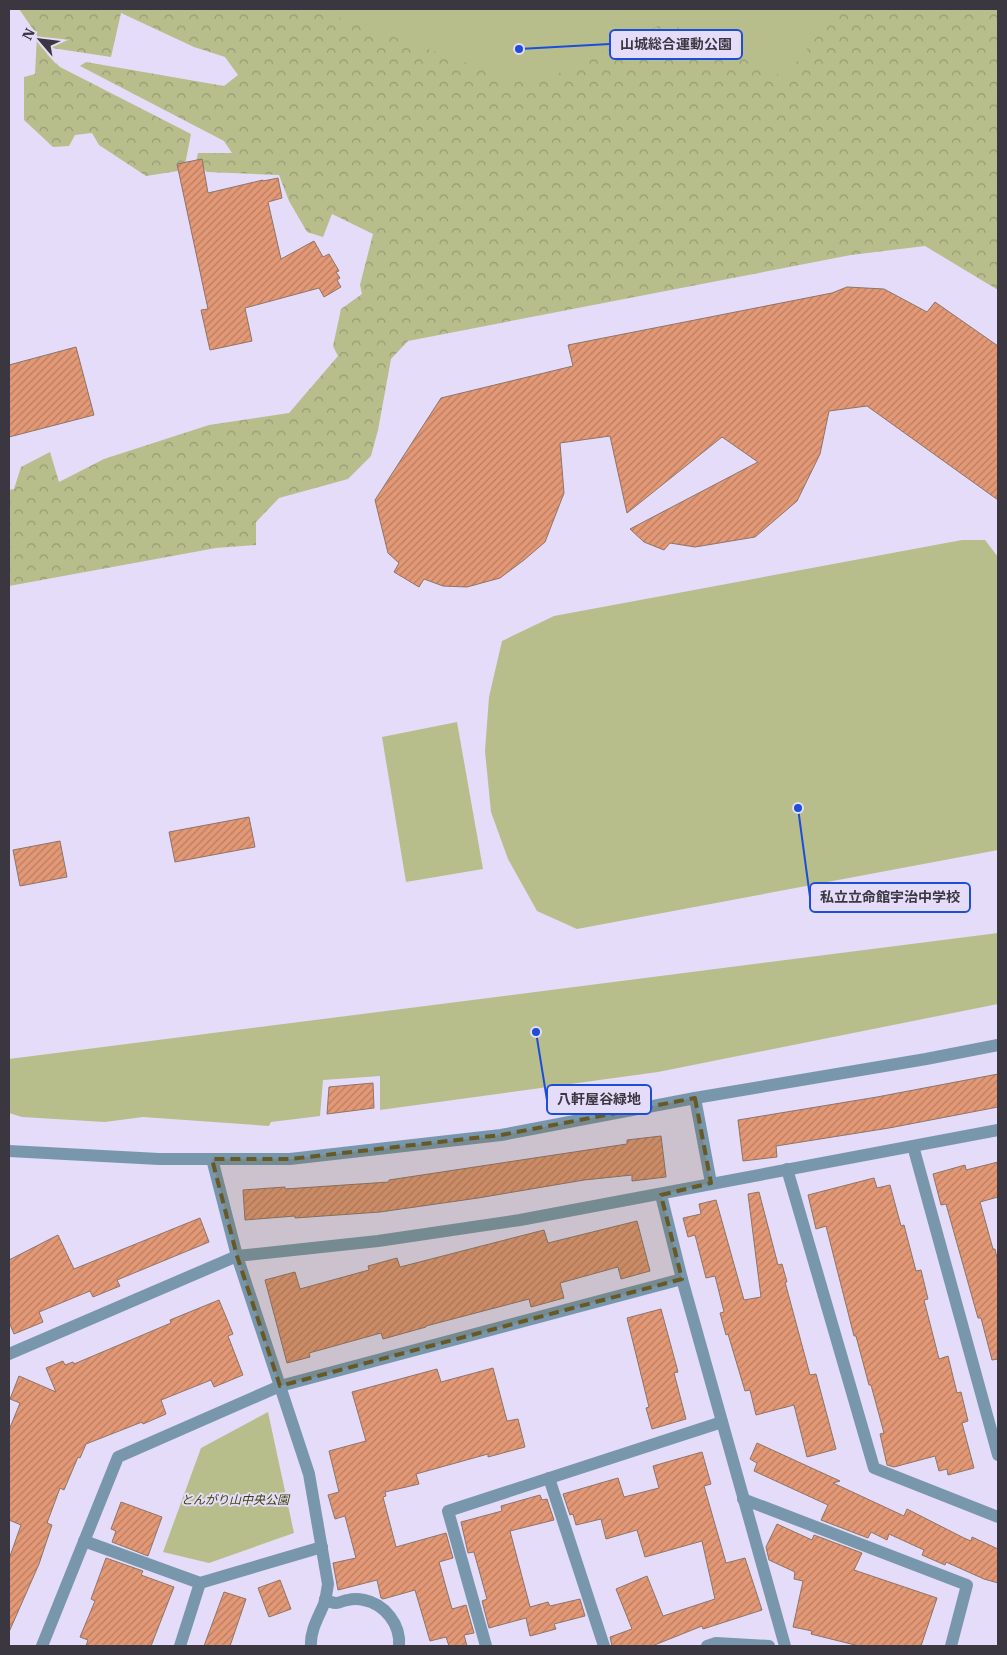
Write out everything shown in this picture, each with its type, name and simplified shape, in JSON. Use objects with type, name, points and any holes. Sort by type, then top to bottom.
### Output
[{"type":"street","points":[[9,1151],[160,1159],[290,1159],[501,1135],[695,1098],[998,1045]]},
{"type":"street","points":[[695,1098],[711,1183]]},
{"type":"street","points":[[9,1354],[237,1256],[378,1241],[520,1220],[661,1195],[711,1183],[998,1130]]},
{"type":"street","points":[[913,1146],[998,1455]]},
{"type":"street","points":[[212,1159],[237,1256],[309,1474],[328,1584],[325,1599],[310,1639],[311,1646]]},
{"type":"street","points":[[787,1169],[874,1468],[998,1517]]},
{"type":"street","points":[[661,1195],[682,1279],[785,1646],[776,1646]]},
{"type":"street","points":[[42,1646],[118,1457],[280,1386],[682,1279]]},
{"type":"street","points":[[486,1646],[448,1511],[722,1422]]},
{"type":"street","points":[[549,1478],[604,1646]]},
{"type":"street","points":[[743,1499],[967,1585],[951,1646]]},
{"type":"street","points":[[84,1541],[200,1582],[322,1547]]},
{"type":"street","points":[[180,1646],[200,1582]]},
{"type":"street","points":[[325,1599],[337,1604],[348,1600],[363,1600],[377,1605],[388,1614],[396,1626],[400,1641],[399,1646]]},
{"type":"street","points":[[707,1646],[716,1643],[769,1646]]},
{"type":"highlighted area","points":[[695,1098],[711,1183],[661,1195],[682,1279],[280,1386],[237,1256],[212,1159],[290,1159],[501,1135]]},
{"type":"green space","points":[[19,9],[998,9],[998,290],[925,246],[851,255],[408,341],[391,359],[378,430],[371,456],[348,479],[279,498],[256,522],[256,545],[216,548],[9,586],[9,490],[14,489],[21,467],[50,452],[59,482],[104,459],[209,425],[289,413],[338,356],[333,346],[341,309],[362,294],[360,285],[373,234],[332,214],[323,237],[307,232],[289,201],[279,175],[207,172],[196,162],[198,153],[232,153],[224,141],[80,66],[86,62],[224,86],[238,75],[225,57],[194,47],[121,13],[111,57],[52,48],[47,54],[60,67],[191,134],[184,170],[146,176],[99,145],[92,133],[75,135],[69,146],[53,147],[24,120],[24,77],[35,74],[37,35]]},
{"type":"green space","points":[[315,9],[840,9],[784,77],[666,22],[532,86]]},
{"type":"green space","points":[[962,540],[985,540],[998,557],[998,850],[577,929],[537,911],[508,859],[491,812],[485,751],[489,697],[502,641],[554,616]]},
{"type":"green space","points":[[457,722],[483,869],[406,882],[382,737]]},
{"type":"green space","points":[[998,933],[998,1004],[658,1072],[380,1110],[380,1076],[323,1080],[320,1116],[271,1122],[269,1126],[143,1117],[105,1122],[22,1117],[9,1113],[9,1059]]},
{"type":"green space","name":"とんがり山中央公園","points":[[268,1412],[294,1533],[209,1563],[163,1552],[201,1448]]},
{"type":"building","points":[[202,159],[208,193],[278,178],[282,198],[268,202],[281,259],[314,241],[323,257],[329,254],[339,271],[336,272],[340,278],[337,280],[341,287],[324,297],[319,288],[245,308],[252,341],[210,350],[201,310],[208,309],[177,164]]},
{"type":"building","points":[[847,287],[884,289],[927,312],[935,302],[998,346],[998,500],[867,406],[829,411],[820,454],[797,501],[755,537],[695,547],[670,543],[664,550],[644,542],[630,529],[758,462],[722,437],[627,513],[610,436],[560,443],[564,493],[545,542],[500,578],[467,587],[443,586],[424,579],[419,587],[394,572],[399,563],[388,553],[375,500],[441,398],[573,366],[568,345],[832,293]]},
{"type":"building","points":[[76,347],[94,415],[9,437],[9,365]]},
{"type":"building","points":[[249,817],[255,847],[175,862],[169,832]]},
{"type":"building","points":[[60,841],[67,877],[20,886],[13,850]]},
{"type":"building","points":[[998,1074],[998,1107],[889,1128],[776,1146],[777,1157],[743,1161],[738,1120],[877,1097]]},
{"type":"building","points":[[373,1083],[374,1108],[327,1114],[329,1087]]},
{"type":"building","points":[[661,1136],[666,1177],[632,1181],[632,1175],[584,1180],[380,1212],[245,1220],[243,1190],[389,1182],[389,1180],[627,1144],[627,1140]]},
{"type":"building","points":[[998,1162],[998,1197],[980,1202],[998,1262],[998,1359],[992,1360],[981,1318],[978,1318],[946,1204],[941,1205],[933,1174],[965,1165],[966,1170]]},
{"type":"building","points":[[874,1178],[877,1188],[890,1185],[901,1226],[904,1225],[916,1271],[921,1270],[928,1299],[924,1300],[939,1359],[948,1356],[957,1393],[961,1392],[968,1421],[962,1423],[974,1468],[948,1475],[947,1469],[939,1471],[935,1456],[894,1467],[887,1465],[880,1434],[884,1433],[856,1336],[854,1336],[826,1226],[816,1229],[808,1195]]},
{"type":"building","points":[[759,1192],[778,1265],[782,1264],[810,1375],[816,1374],[836,1449],[807,1457],[794,1405],[756,1415],[750,1390],[745,1391],[728,1334],[726,1335],[720,1313],[724,1312],[715,1276],[706,1278],[695,1235],[688,1237],[683,1218],[701,1214],[699,1204],[716,1200],[744,1300],[761,1297],[748,1194]]},
{"type":"building","points":[[200,1218],[209,1242],[117,1280],[120,1286],[93,1297],[90,1291],[39,1312],[43,1322],[14,1334],[9,1322],[9,1260],[58,1235],[74,1269]]},
{"type":"building","points":[[637,1221],[650,1271],[621,1279],[618,1267],[560,1283],[564,1298],[531,1307],[529,1299],[383,1339],[381,1333],[309,1353],[310,1357],[287,1363],[265,1280],[295,1272],[300,1289],[369,1270],[368,1266],[397,1258],[400,1267],[544,1230],[548,1243]]},
{"type":"building","points":[[219,1300],[233,1334],[228,1336],[243,1375],[214,1387],[211,1380],[161,1400],[166,1414],[86,1444],[80,1458],[78,1457],[64,1490],[60,1488],[47,1523],[52,1525],[39,1564],[9,1632],[9,1559],[21,1525],[9,1520],[9,1430],[20,1403],[10,1399],[19,1376],[56,1392],[46,1368],[63,1361],[65,1365],[73,1362],[74,1364],[171,1323],[170,1320]]},
{"type":"building","points":[[661,1309],[678,1372],[674,1373],[686,1419],[652,1429],[646,1408],[649,1407],[627,1318]]},
{"type":"building","points":[[493,1368],[507,1421],[518,1419],[525,1447],[488,1457],[488,1454],[416,1474],[419,1484],[385,1492],[386,1496],[383,1497],[396,1547],[446,1533],[453,1558],[439,1562],[452,1609],[466,1605],[474,1633],[464,1635],[467,1646],[449,1646],[446,1637],[430,1641],[415,1590],[383,1599],[381,1598],[377,1580],[338,1590],[333,1563],[356,1558],[345,1516],[335,1519],[328,1495],[339,1492],[329,1451],[366,1441],[352,1392],[437,1369],[441,1382]]},
{"type":"building","points":[[757,1443],[840,1481],[833,1483],[904,1516],[907,1509],[964,1538],[971,1541],[972,1537],[998,1549],[998,1583],[984,1579],[946,1562],[945,1565],[922,1555],[924,1550],[889,1534],[887,1540],[871,1532],[868,1538],[821,1520],[828,1505],[754,1471],[757,1463],[750,1459]]},
{"type":"building","points":[[702,1452],[711,1484],[704,1486],[726,1563],[745,1558],[762,1610],[703,1629],[702,1626],[652,1646],[612,1646],[610,1637],[632,1629],[616,1589],[647,1576],[663,1616],[715,1599],[702,1541],[645,1557],[637,1530],[606,1539],[601,1519],[576,1525],[573,1514],[570,1515],[563,1494],[618,1478],[624,1497],[659,1488],[653,1466]]},
{"type":"building","points":[[540,1495],[542,1500],[547,1499],[554,1520],[510,1531],[530,1607],[548,1602],[550,1606],[580,1599],[585,1616],[554,1624],[556,1629],[530,1636],[526,1618],[489,1628],[482,1601],[487,1599],[474,1552],[468,1553],[461,1522],[502,1511],[501,1506]]},
{"type":"building","points":[[121,1502],[162,1517],[148,1556],[112,1542],[116,1531],[111,1529]]},
{"type":"building","points":[[777,1524],[812,1540],[814,1535],[862,1553],[854,1570],[937,1598],[921,1646],[859,1646],[811,1634],[812,1631],[793,1627],[803,1581],[794,1579],[795,1572],[769,1560],[766,1547]]},
{"type":"building","points":[[106,1558],[143,1571],[141,1575],[174,1587],[151,1646],[86,1646],[88,1640],[80,1637],[95,1601],[91,1599]]},
{"type":"building","points":[[280,1580],[291,1609],[269,1617],[258,1588]]},
{"type":"building","points":[[224,1592],[246,1599],[230,1646],[204,1646]]},
{"type":"place","name":"山城総合運動公園","points":[[519,49]]},
{"type":"place","name":"私立立命館宇治中学校","points":[[798,808]]},
{"type":"place","name":"八軒屋谷緑地","points":[[536,1032]]}]
